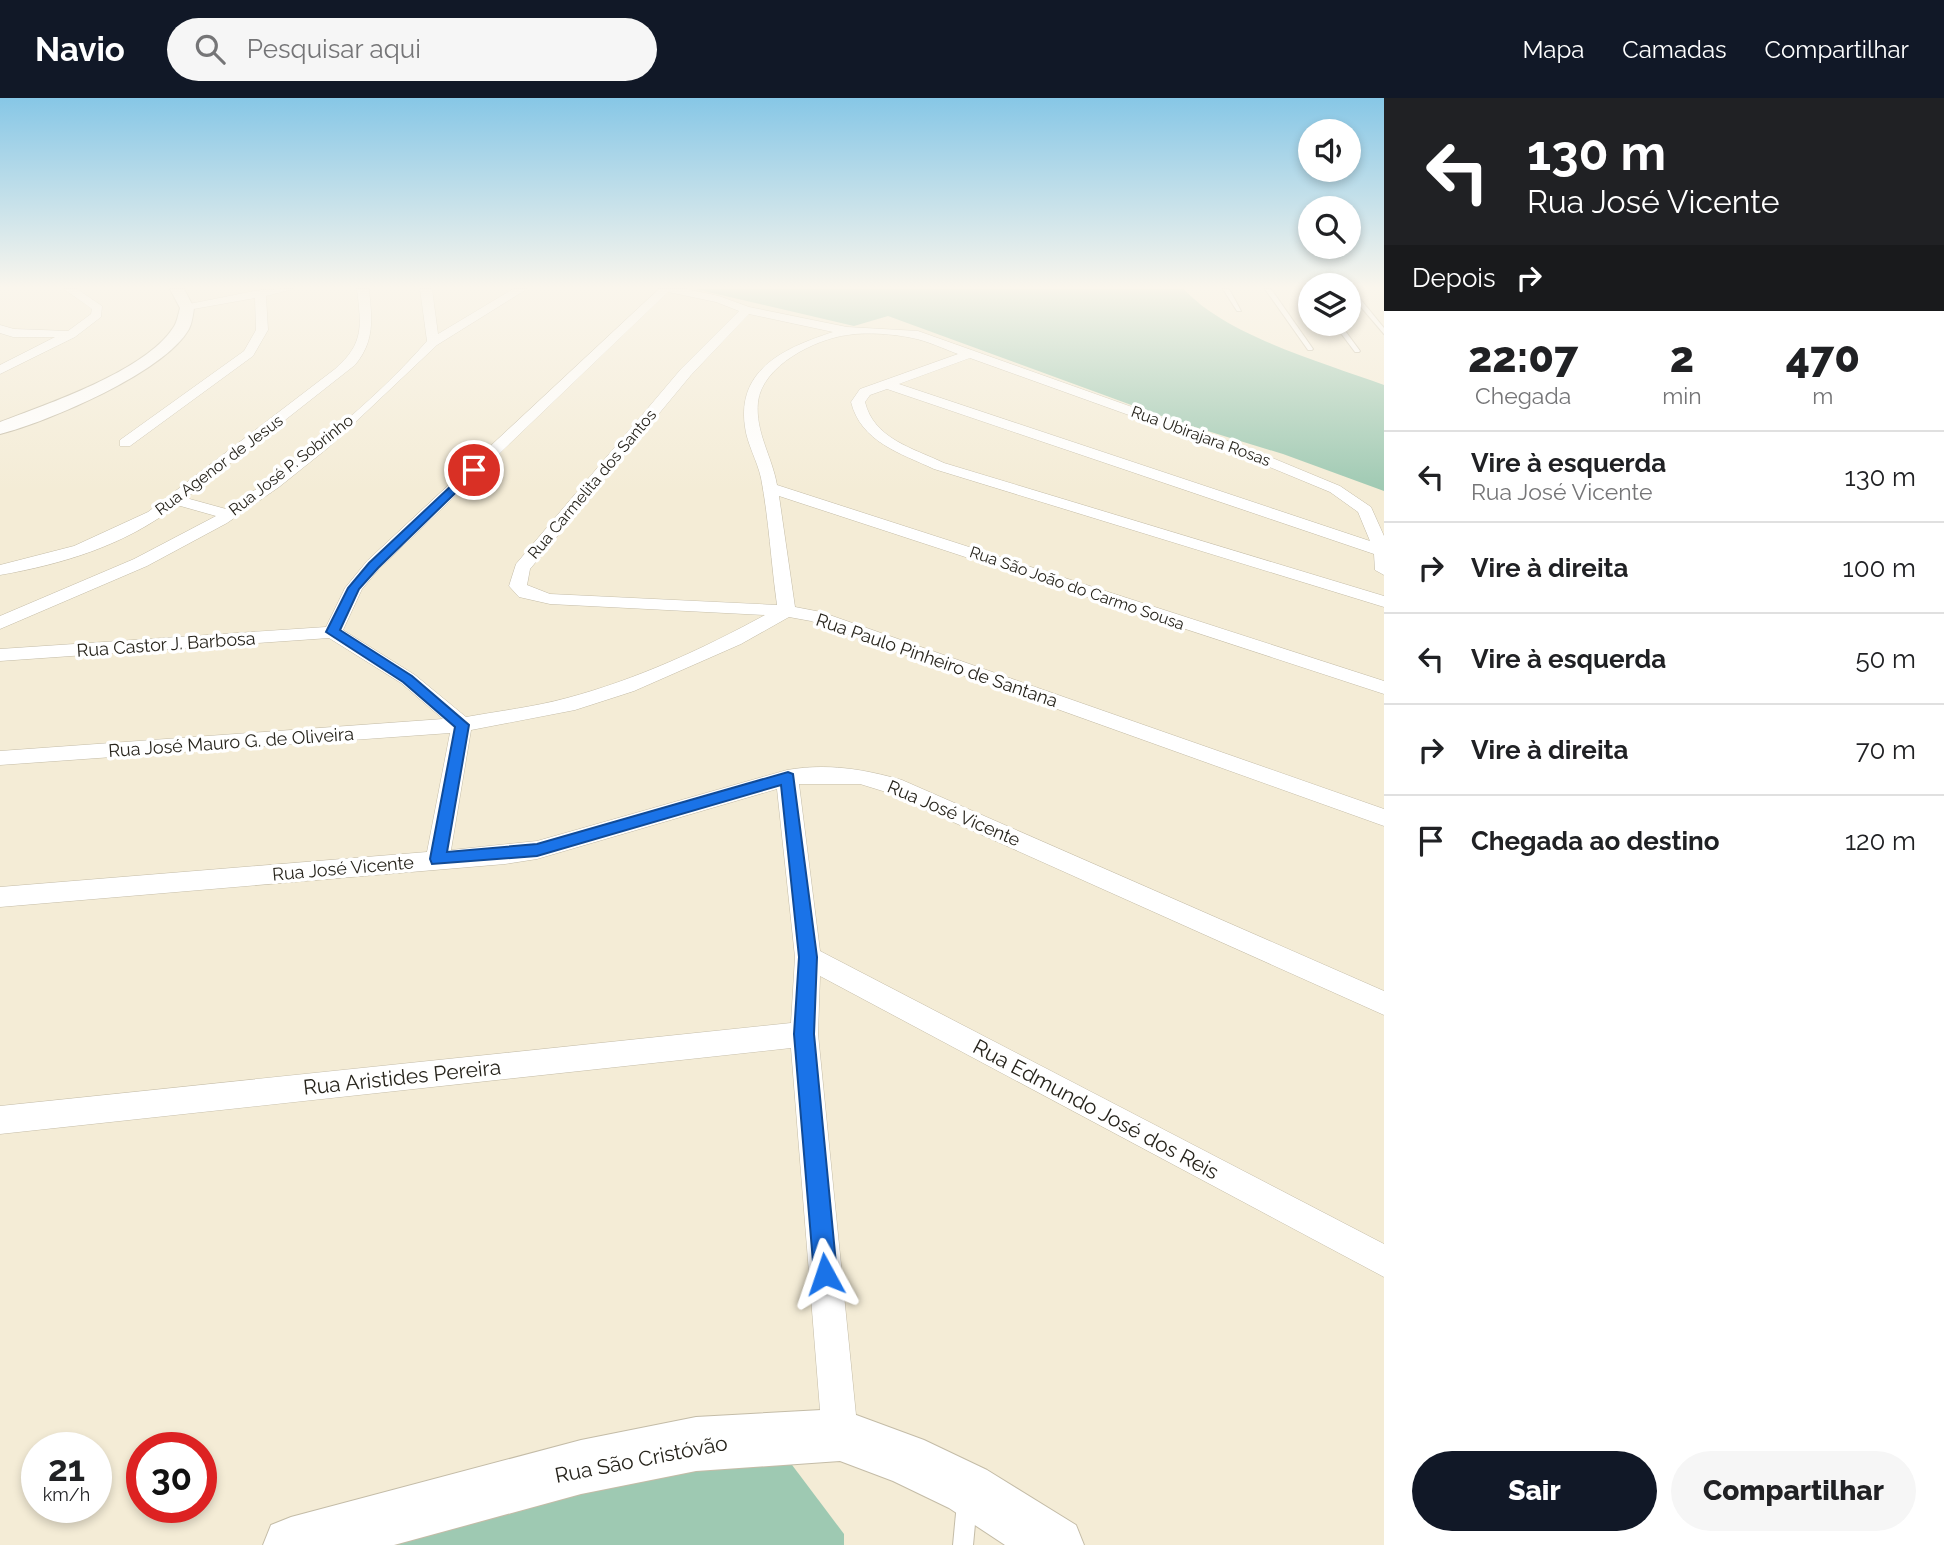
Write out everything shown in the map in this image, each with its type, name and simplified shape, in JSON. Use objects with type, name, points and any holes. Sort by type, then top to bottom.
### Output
[{"type":"main road","name":"Rua São Cristóvão","points":[[291,1545],[581,1467],[696,1444],[840,1435],[905,1459],[968,1489],[1056,1545]]},
{"type":"street","points":[[0,370],[27,357]]},
{"type":"street","points":[[0,428],[87,393],[142,365],[153,357]]},
{"type":"street","points":[[125,443],[244,357]]},
{"type":"street","name":"Rua Agenor de Jesus","points":[[0,570],[58,558],[104,541],[154,514],[357,357]]},
{"type":"street","name":"Rua José P. Sobrinho","points":[[0,623],[134,566],[228,515],[319,447],[420,357]]},
{"type":"street","points":[[462,725],[408,679],[333,632],[354,588],[373,565],[596,357]]},
{"type":"street","name":"Rua Carmelita dos Santos","points":[[701,357],[522,568],[518,586],[525,593],[550,599],[787,611]]},
{"type":"street","points":[[462,725],[568,705],[627,686],[734,640],[787,611],[770,488],[751,424],[750,400],[755,385],[780,357]]},
{"type":"street","points":[[962,357],[883,383],[861,396],[860,411],[871,430],[909,454],[998,486],[1384,601]]},
{"type":"street","name":"Rua Ubirajara Rosas","points":[[977,357],[1202,435],[1335,489],[1365,510],[1382,551],[1384,570]]},
{"type":"street","points":[[883,383],[1382,551]]},
{"type":"street","name":"Rua São João do Carmo Sousa","points":[[770,488],[1384,688]]},
{"type":"street","points":[[173,499],[228,515]]},
{"type":"street","name":"Rua Paulo Pinheiro de Santana","points":[[787,611],[837,622],[1384,818]]},
{"type":"street","name":"Rua Castor J. Barbosa","points":[[0,656],[333,632]]},
{"type":"street","points":[[438,859],[462,725]]},
{"type":"street","name":"Rua José Mauro G. de Oliveira","points":[[0,758],[462,725]]},
{"type":"street","name":"Rua José Vicente","points":[[0,897],[537,850],[788,778],[835,774],[860,776],[894,786],[1384,1003]]},
{"type":"street","points":[[788,778],[808,957],[804,1034],[840,1435]]},
{"type":"street","name":"Rua Edmundo José dos Reis","points":[[808,957],[1384,1261]]},
{"type":"street","name":"Rua Aristides Pereira","points":[[0,1120],[804,1034]]},
{"type":"lane","points":[[963,1545],[968,1489]]},
{"type":"green space","points":[[999,357],[1305,357],[1384,385],[1384,491],[1283,454],[1175,421]]},
{"type":"green space","points":[[768,1433],[844,1534],[844,1545],[354,1545]]},
{"type":"route","points":[[474,470],[373,565],[354,588],[333,632],[408,679],[462,725],[438,859],[473,858],[537,850],[788,778],[808,957],[804,1034],[825,1274]]}]
